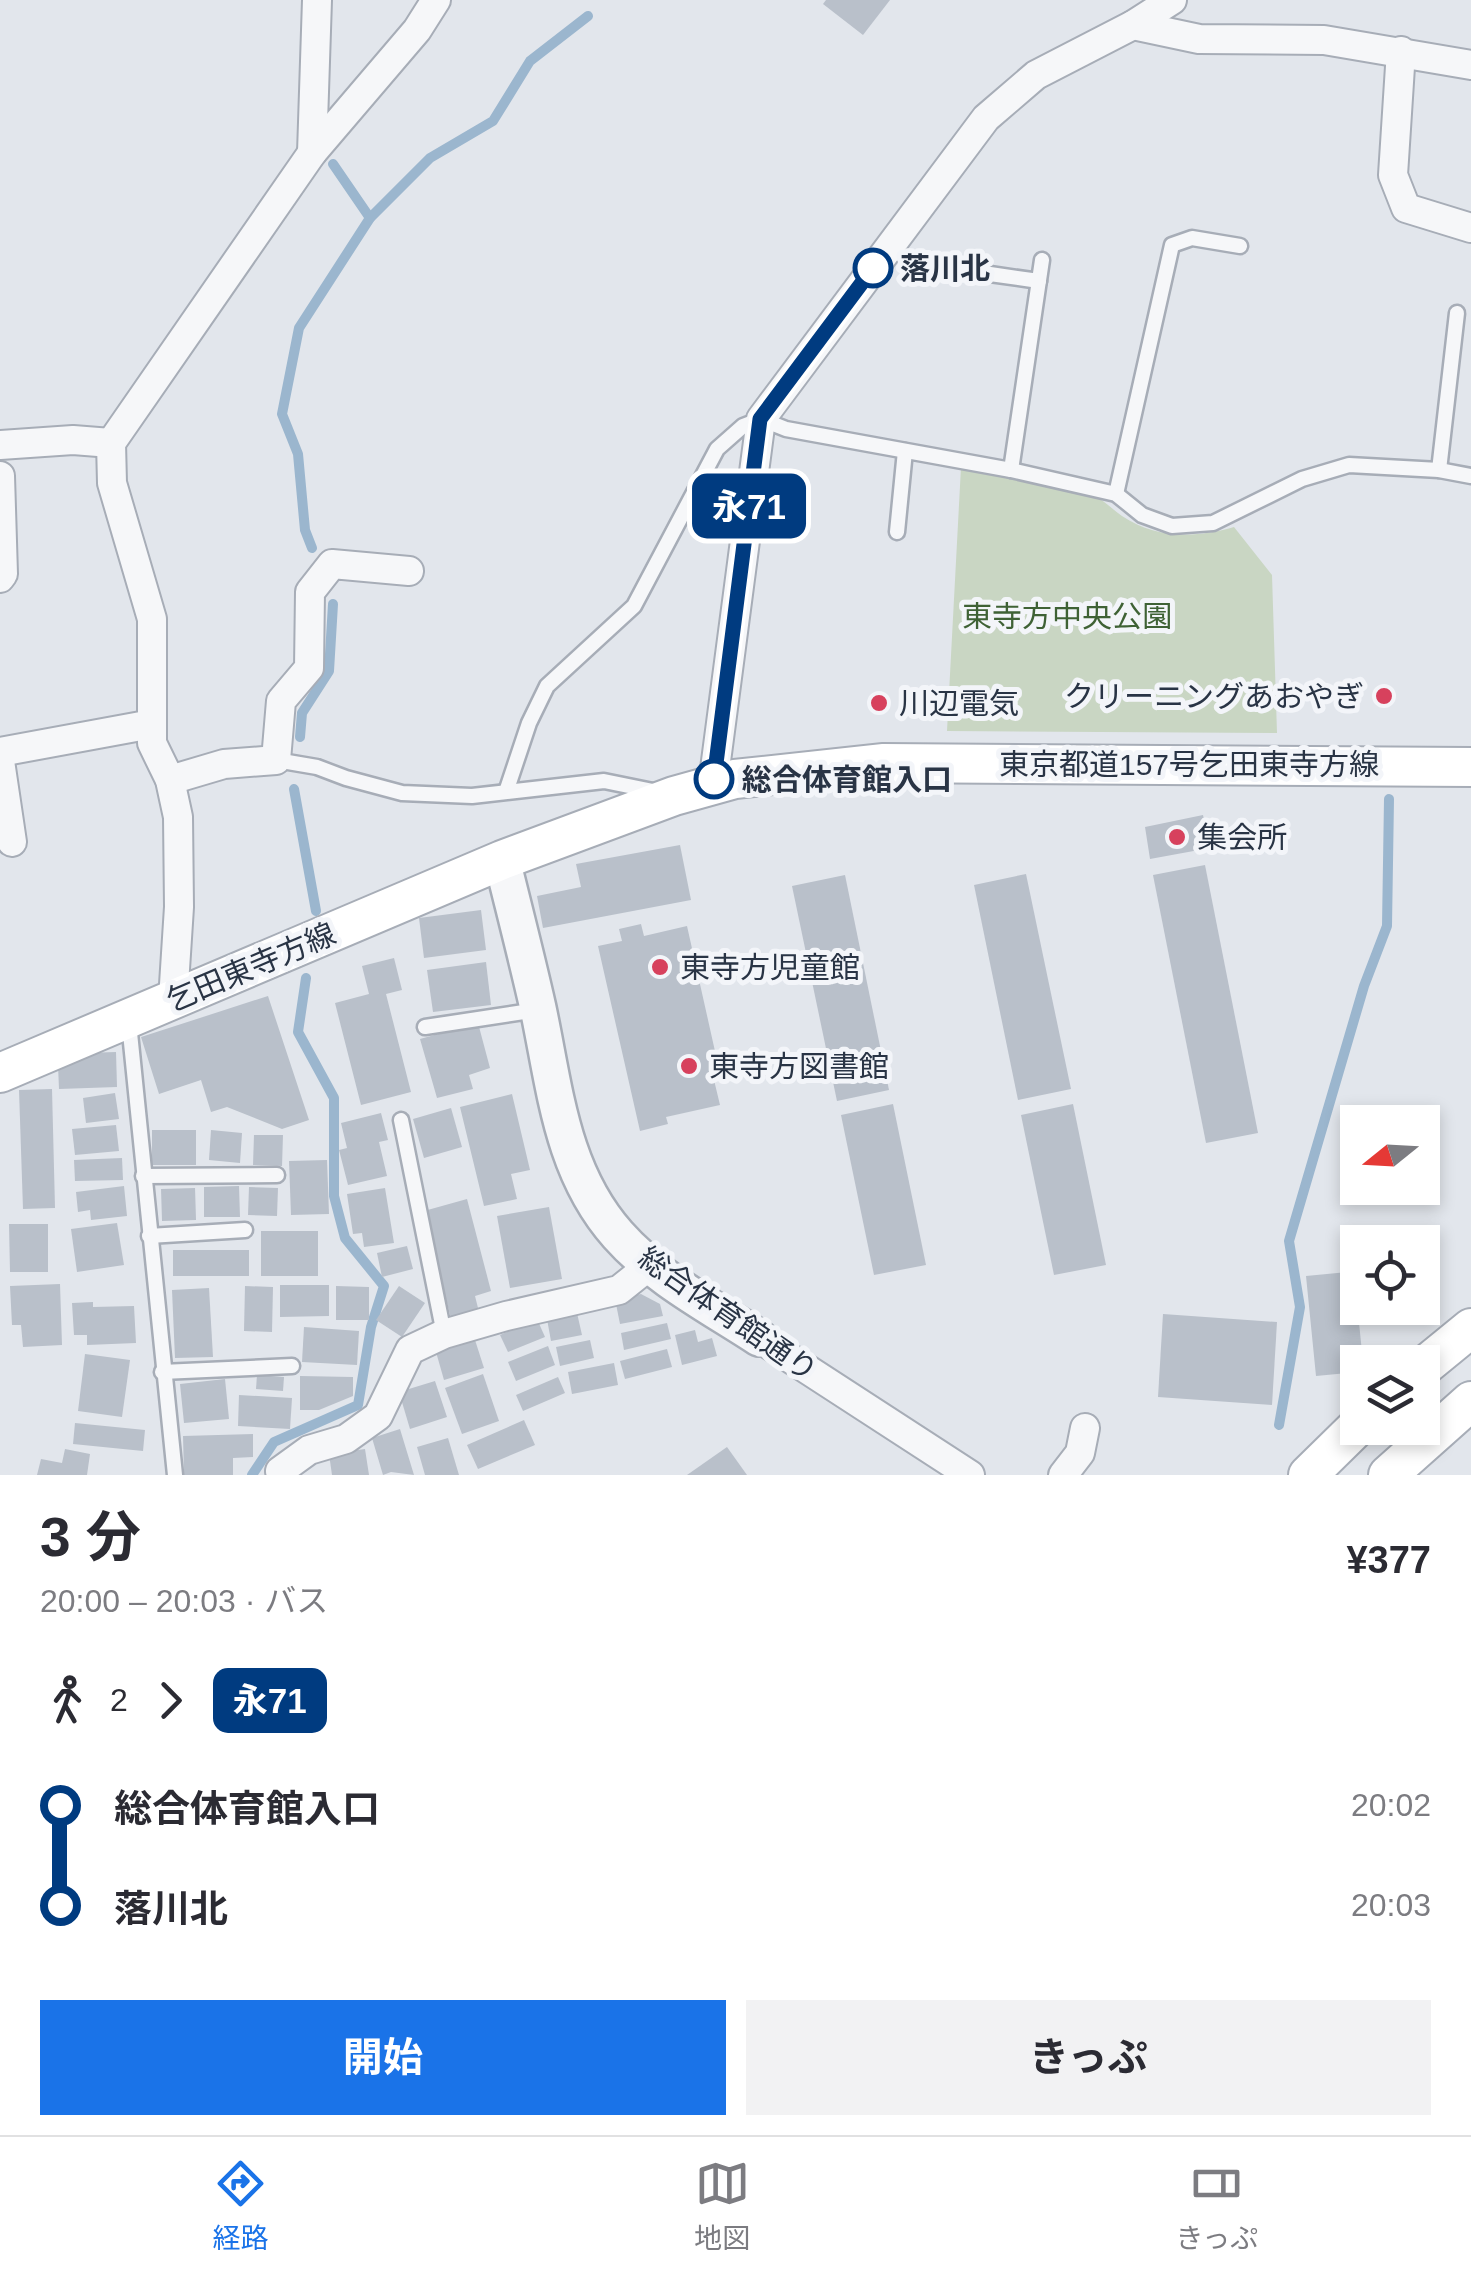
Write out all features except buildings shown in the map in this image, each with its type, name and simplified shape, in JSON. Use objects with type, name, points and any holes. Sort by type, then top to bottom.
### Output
[{"type":"main road","name":"東京都道157号乞田東寺方線","points":[[502,860],[674,796],[757,775],[884,763],[1471,766]]},
{"type":"main road","name":"乞田東寺方線","points":[[0,1073],[502,860]]},
{"type":"main road","points":[[1440,1353],[1471,1328]]},
{"type":"main road","points":[[1388,1475],[1471,1401]]},
{"type":"main road","points":[[1308,1475],[1340,1444]]},
{"type":"street","points":[[312,154],[317,0]]},
{"type":"street","points":[[173,1000],[179,907],[178,817],[170,780],[152,743],[152,619],[112,483],[110,443],[312,154],[417,30],[436,0]]},
{"type":"street","points":[[713,784],[760,419],[986,118],[1036,76],[1172,0]]},
{"type":"street","points":[[1133,25],[1199,39],[1324,40],[1471,66]]},
{"type":"street","points":[[1401,51],[1393,175],[1406,208],[1471,228]]},
{"type":"street","points":[[0,445],[73,440],[110,443]]},
{"type":"street","points":[[0,476],[4,574],[0,578]]},
{"type":"street","points":[[170,780],[224,764],[276,760],[281,701],[309,668],[310,592],[332,564],[409,572]]},
{"type":"street","points":[[0,752],[152,724]]},
{"type":"street","points":[[0,761],[17,841]]},
{"type":"street","name":"総合体育館通り","points":[[502,860],[567,1146],[599,1209],[616,1233],[649,1266],[970,1475]]},
{"type":"street","points":[[279,1473],[309,1450],[346,1438],[378,1416],[410,1350],[444,1334],[506,1316],[619,1290],[649,1266]]},
{"type":"street","points":[[1062,1475],[1080,1454],[1085,1428]]},
{"type":"lane","points":[[1116,494],[1172,245],[1192,238],[1240,246]]},
{"type":"lane","points":[[1011,470],[1042,260]]},
{"type":"lane","points":[[990,274],[1040,282]]},
{"type":"lane","points":[[1439,470],[1457,314]]},
{"type":"lane","points":[[507,790],[529,723],[547,686],[634,606],[717,449],[743,426],[760,419],[786,429],[1011,470],[1116,494],[1142,516],[1172,526],[1214,523],[1302,479],[1349,466],[1439,470],[1471,476]]},
{"type":"lane","points":[[897,532],[906,451]]},
{"type":"lane","points":[[276,760],[318,767],[402,793],[472,796],[604,781],[674,796]]},
{"type":"lane","points":[[425,1027],[538,1010]]},
{"type":"lane","points":[[128,1020],[175,1475]]},
{"type":"lane","points":[[400,1120],[444,1334]]},
{"type":"lane","points":[[143,1176],[277,1175]]},
{"type":"lane","points":[[149,1236],[245,1230]]},
{"type":"lane","points":[[162,1372],[292,1366]]},
{"type":"green space","name":"東寺方中央公園","points":[[961,467],[1083,491],[1148,529],[1191,534],[1234,527],[1272,575],[1277,733],[947,731]]},
{"type":"waterway","points":[[312,548],[305,530],[298,454],[282,414],[299,328],[370,218],[430,158],[493,121],[530,61],[588,16]]},
{"type":"waterway","points":[[333,164],[370,218]]},
{"type":"waterway","points":[[300,737],[302,713],[329,671],[333,604]]},
{"type":"waterway","points":[[294,789],[316,911]]},
{"type":"waterway","points":[[1279,1425],[1300,1307],[1289,1241],[1364,986],[1387,926],[1389,799]]},
{"type":"waterway","points":[[252,1475],[274,1442],[358,1405],[371,1327],[384,1286],[345,1238],[334,1196],[334,1098],[298,1032],[306,978]]},
{"type":"bus line","name":"永71","points":[[714,779],[760,419],[873,268]]},
{"type":"place","name":"落川北","points":[[873,268]]},
{"type":"place","name":"クリーニングあおやぎ","points":[[1384,696]]},
{"type":"place","name":"川辺電気","points":[[879,703]]},
{"type":"place","name":"総合体育館入口","points":[[714,779]]},
{"type":"place","name":"集会所","points":[[1177,837]]},
{"type":"place","name":"東寺方児童館","points":[[660,967]]},
{"type":"place","name":"東寺方図書館","points":[[689,1066]]}]
